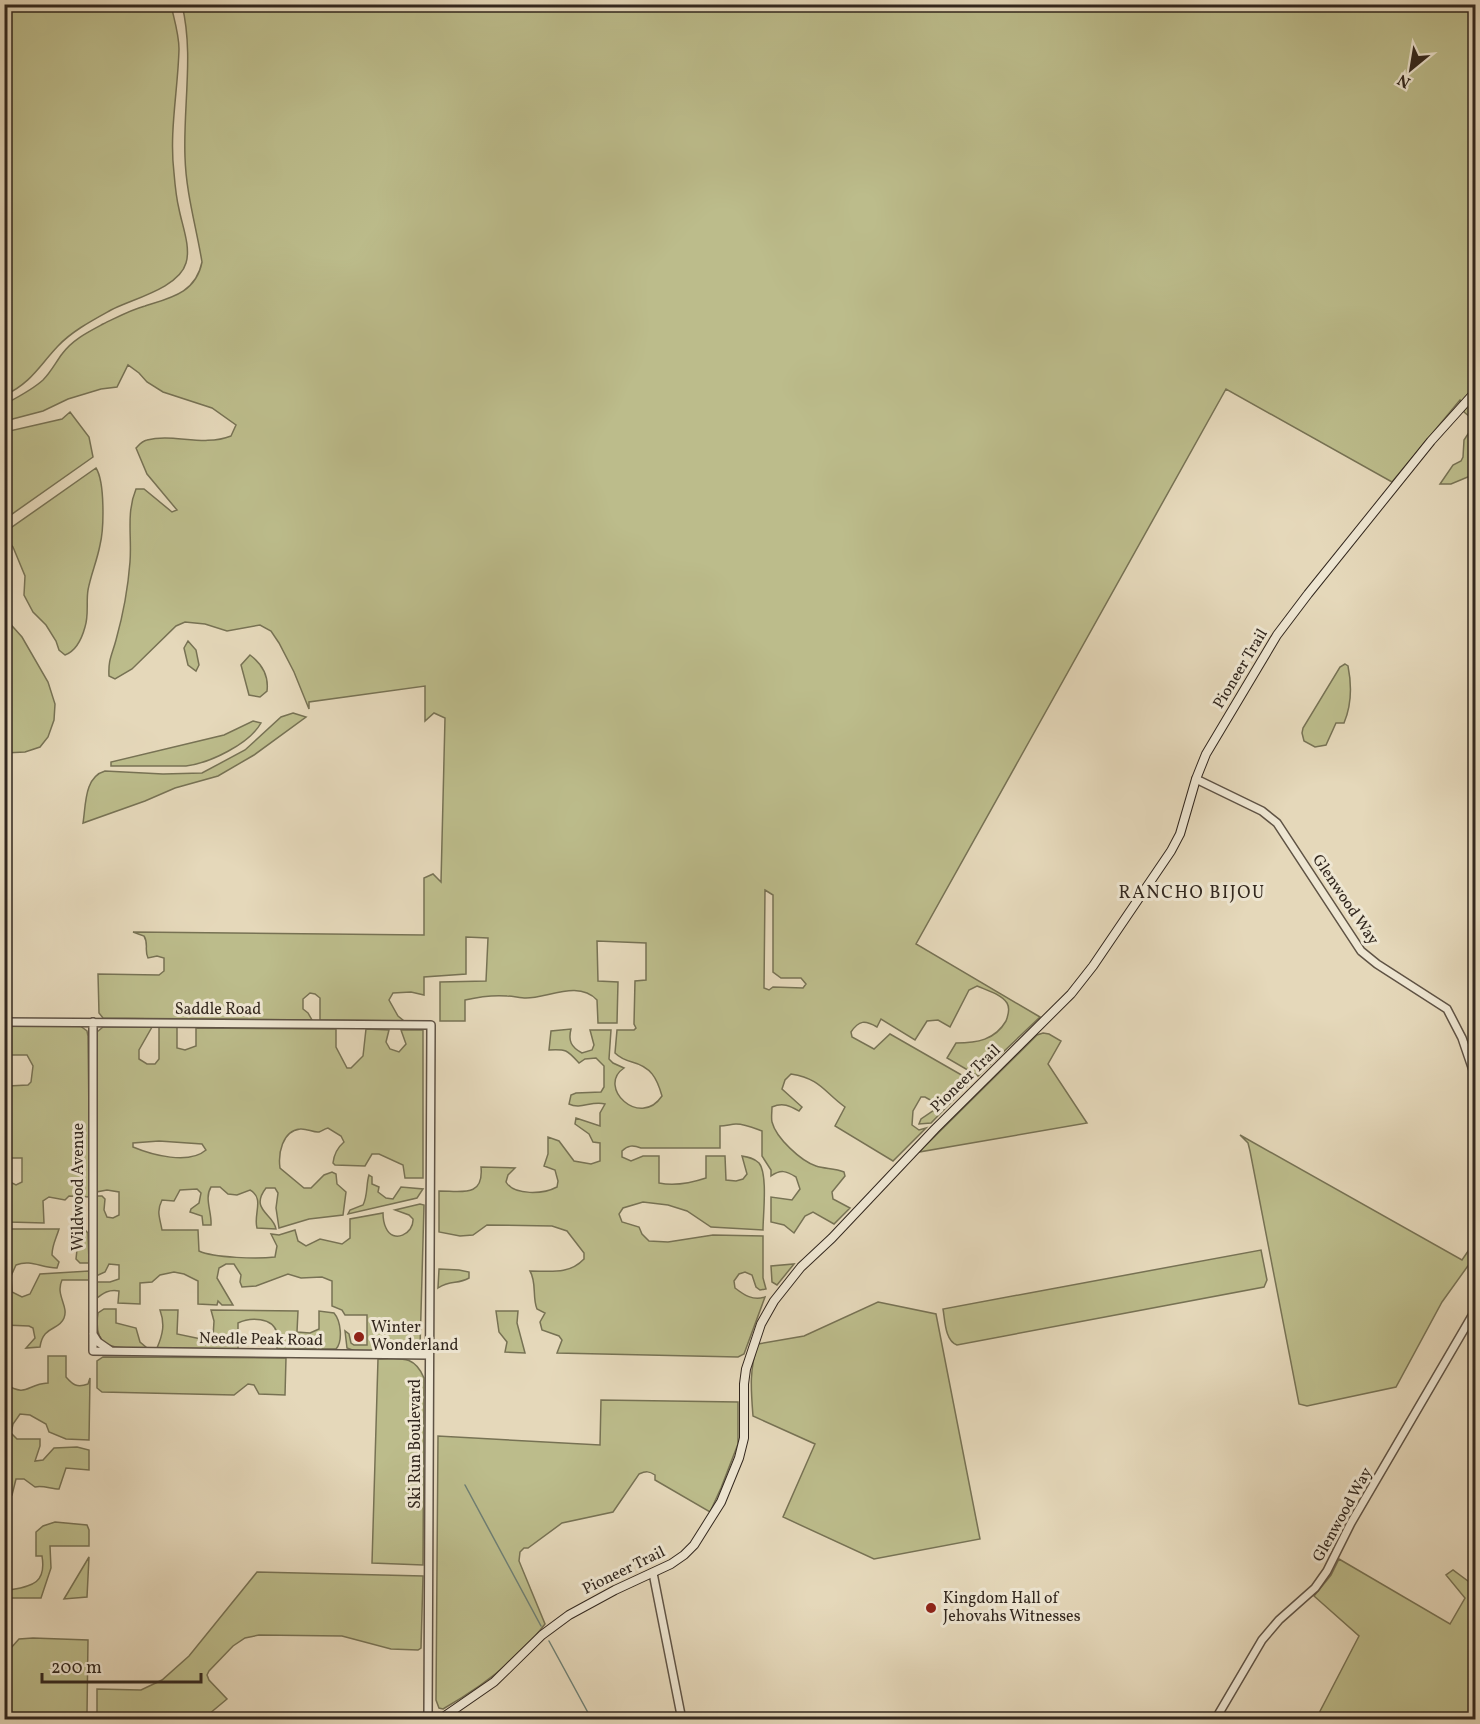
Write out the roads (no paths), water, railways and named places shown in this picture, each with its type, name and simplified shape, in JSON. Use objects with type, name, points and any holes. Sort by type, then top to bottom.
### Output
[{"type":"main road","name":"Pioneer Trail","points":[[439,1719],[494,1682],[542,1635],[569,1615],[678,1560],[690,1550],[726,1492],[735,1468],[744,1438],[744,1384],[748,1361],[761,1324],[774,1301],[801,1267],[1080,983],[1171,851],[1180,834],[1196,779],[1209,747],[1287,622],[1451,417],[1476,391]]},
{"type":"street","name":"Glenwood Way","points":[[1196,779],[1262,811],[1277,823],[1362,951],[1377,964],[1447,1009],[1457,1026],[1476,1079]]},
{"type":"street","name":"Saddle Road","points":[[4,1022],[431,1025]]},
{"type":"street","name":"Wildwood Avenue","points":[[93,1022],[93,1351]]},
{"type":"street","name":"Ski Run Boulevard","points":[[428,1719],[431,1025]]},
{"type":"street","name":"Glenwood Way","points":[[1215,1719],[1262,1640],[1279,1620],[1315,1587],[1327,1571],[1351,1523],[1476,1309]]},
{"type":"street","points":[[93,1334],[98,1342],[114,1351]]},
{"type":"street","name":"Needle Peak Road","points":[[93,1351],[429,1355]]},
{"type":"street","points":[[653,1573],[682,1719]]},
{"type":"waterway","points":[[465,1485],[541,1626]]},
{"type":"waterway","points":[[549,1641],[592,1720]]},
{"type":"place","name":"Winter Wonderland","points":[[359,1337]]},
{"type":"place","name":"Kingdom Hall of Jehovahs Witnesses","points":[[931,1608]]},
{"type":"district","name":"RANCHO BIJOU","points":[[1192,893]]}]
